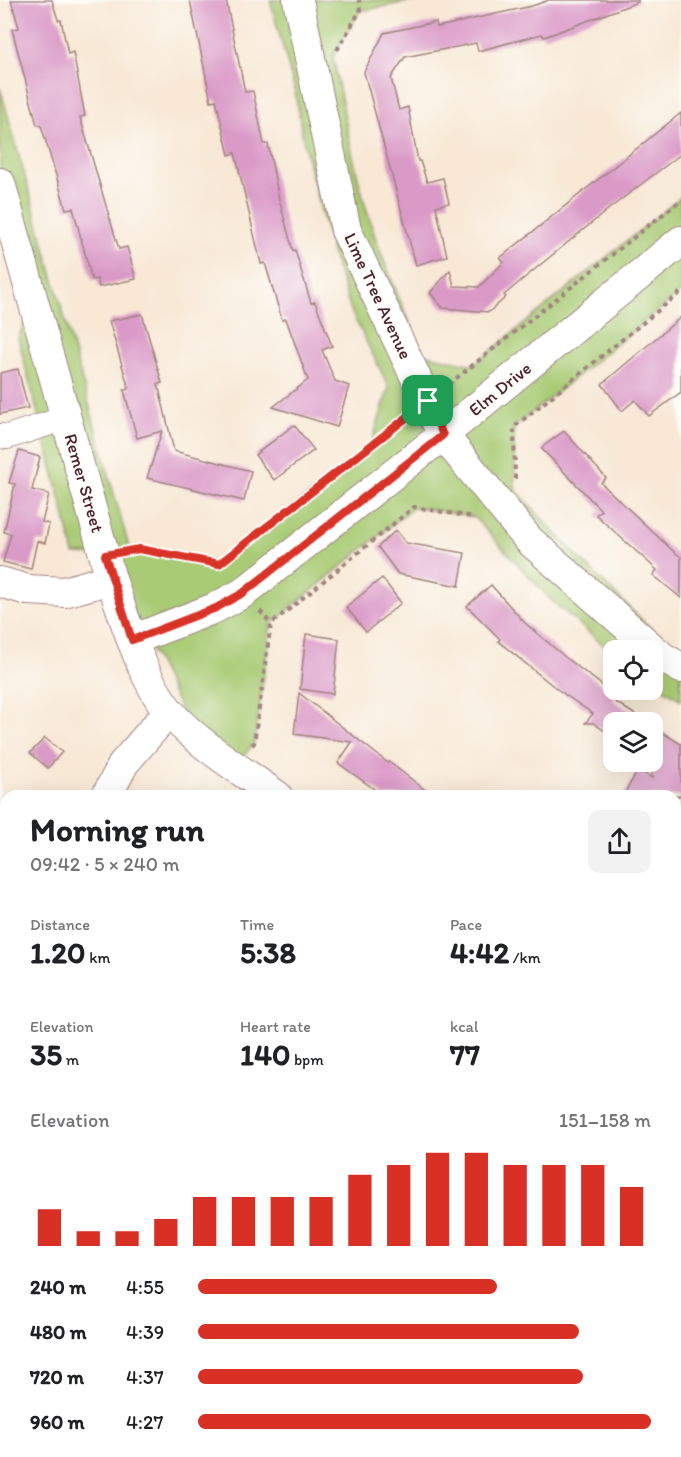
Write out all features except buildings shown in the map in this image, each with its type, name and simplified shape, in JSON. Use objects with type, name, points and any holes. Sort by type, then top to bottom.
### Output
[{"type":"street","name":"Lime Tree Avenue","points":[[305,1],[313,68],[346,230],[443,435],[530,540],[662,657],[681,668]]},
{"type":"street","name":"Remer Street","points":[[0,183],[108,567],[132,640],[157,694],[168,711],[192,733],[269,790]]},
{"type":"street","name":"Elm Drive","points":[[132,640],[216,608],[243,593],[681,242]]},
{"type":"street","points":[[0,436],[7,437],[66,418]]},
{"type":"street","points":[[0,582],[28,590],[64,592],[108,567]]},
{"type":"street","points":[[110,790],[124,763],[168,711]]},
{"type":"path","points":[[313,68],[333,56],[360,11],[359,0]]},
{"type":"path","points":[[108,567],[139,549],[219,564],[681,200]]},
{"type":"path","points":[[236,766],[254,742],[271,624],[414,507],[474,517],[500,505],[515,489],[514,427],[681,292]]},
{"type":"green space","points":[[270,0],[418,0],[360,11],[333,56],[352,154],[371,225],[423,354],[473,365],[681,197],[681,292],[514,427],[515,489],[584,563],[639,617],[673,644],[681,647],[681,700],[663,688],[663,640],[603,640],[603,644],[552,601],[474,517],[414,507],[271,624],[254,743],[236,766],[192,733],[105,555],[74,554],[18,337],[34,305],[0,183],[0,88],[130,551],[139,549],[220,564],[371,446],[389,387],[352,313],[332,252],[304,144],[295,91]]},
{"type":"route","points":[[428,401],[443,435],[243,593],[216,608],[132,640],[105,555],[139,549],[219,564],[428,401]]}]
